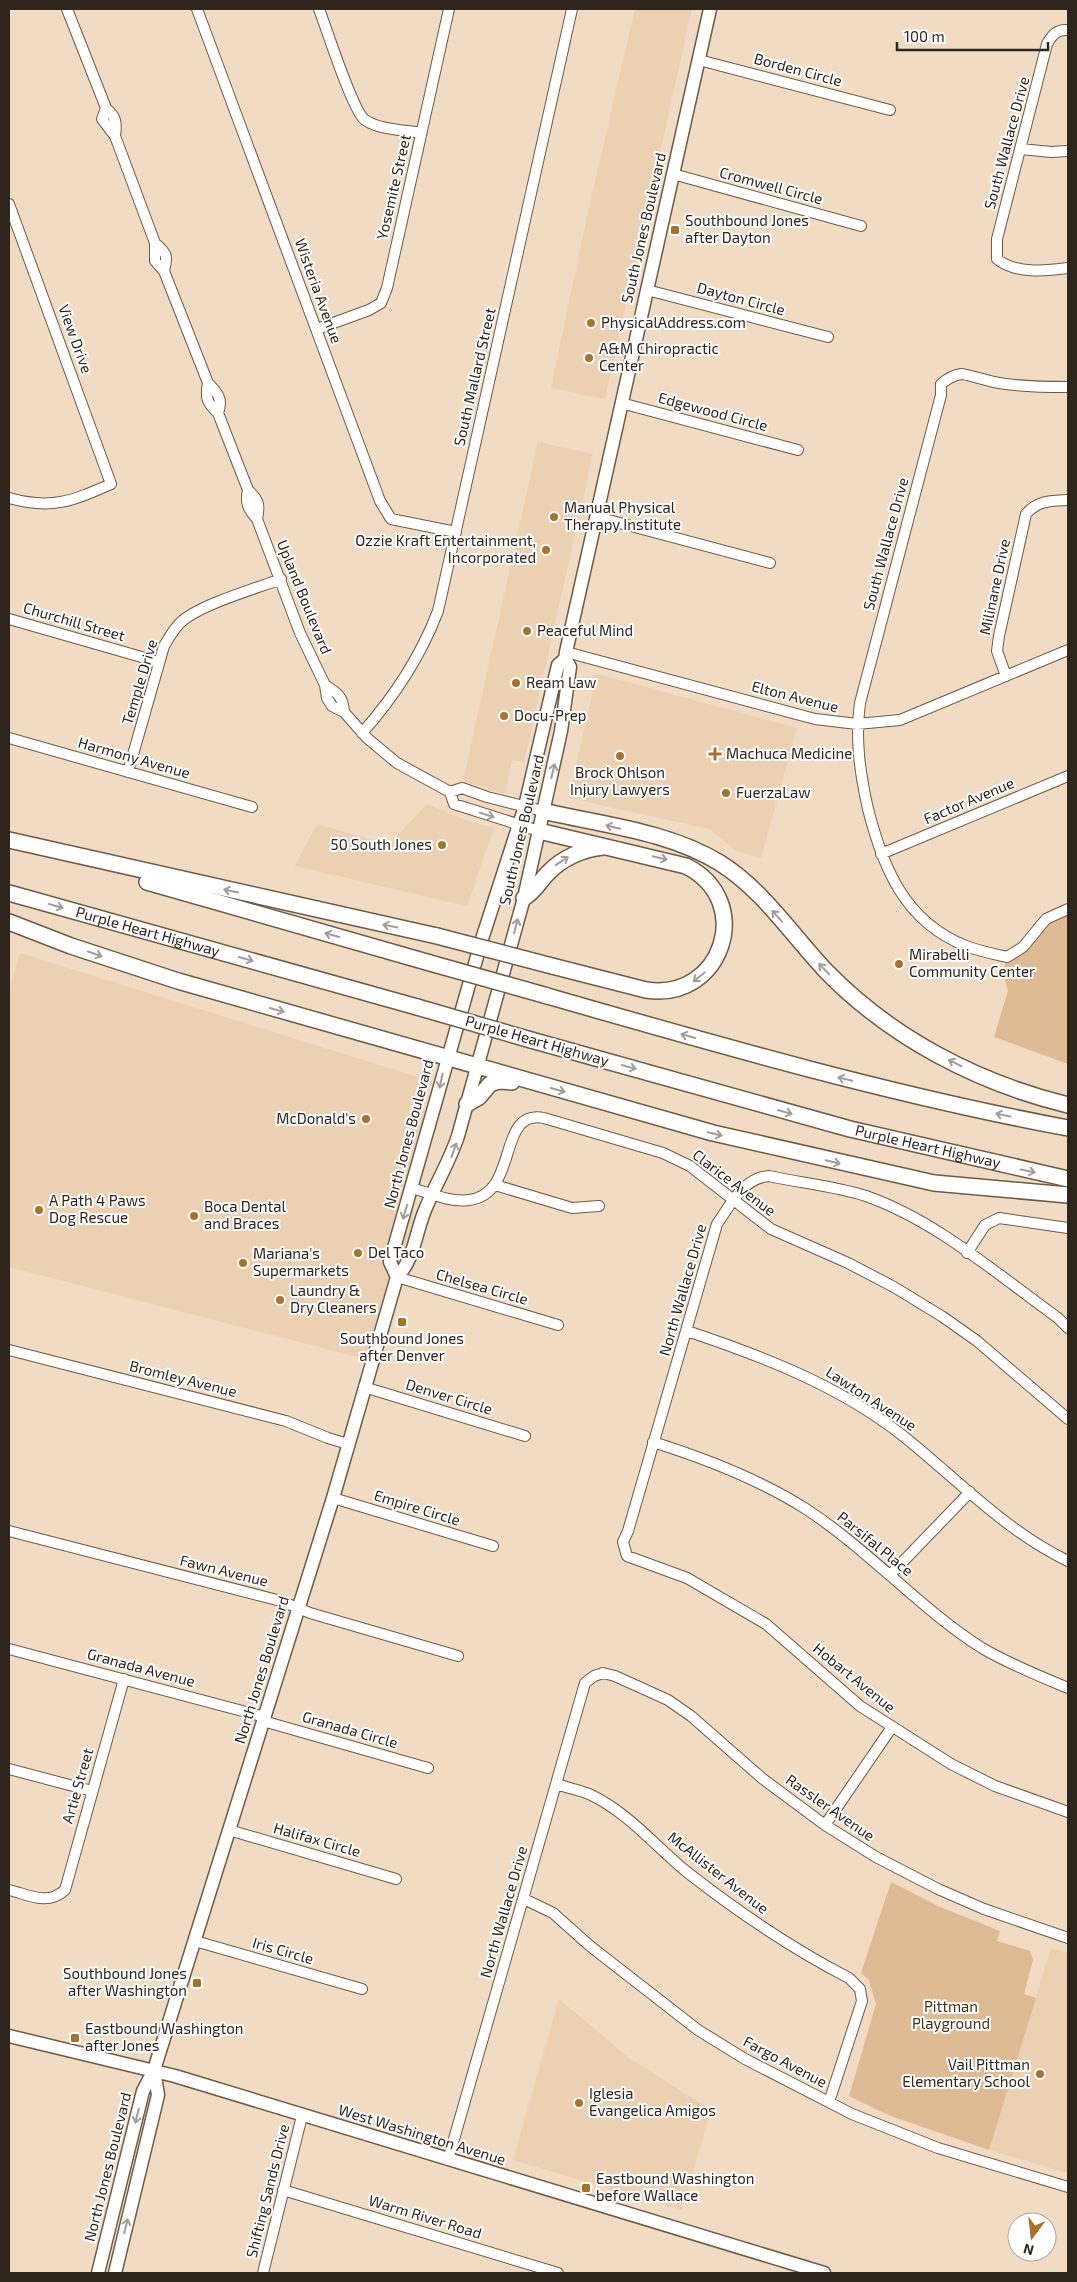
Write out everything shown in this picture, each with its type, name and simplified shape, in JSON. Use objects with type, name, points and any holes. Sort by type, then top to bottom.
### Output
[{"type":"highway","points":[[543,811],[660,838],[703,854],[744,881],[828,973],[856,998],[893,1026],[939,1055],[981,1076],[1024,1092],[1068,1105]]},
{"type":"highway","points":[[9,842],[437,936],[639,989],[659,992],[676,989],[692,982],[707,970],[717,957],[724,935],[724,918],[720,901],[707,881],[696,871],[683,864],[539,831]]},
{"type":"highway","points":[[9,842],[808,1070],[933,1100],[1068,1128]]},
{"type":"highway","points":[[524,898],[536,890],[547,873],[565,859],[585,851],[612,847]]},
{"type":"highway","name":"Purple Heart Highway","points":[[9,893],[850,1129],[1068,1179]]},
{"type":"highway","points":[[9,922],[57,941],[178,981],[713,1133],[878,1172],[934,1183],[1068,1195]]},
{"type":"highway","points":[[467,1104],[479,1097],[490,1084],[523,1080]]},
{"type":"main road","name":"South Jones Boulevard","points":[[464,998],[526,806],[558,665],[566,656],[710,9]]},
{"type":"main road","name":"South Jones Boulevard","points":[[495,1006],[524,898],[564,714],[570,667],[566,656]]},
{"type":"main road","name":"North Jones Boulevard","points":[[397,1277],[390,1262],[464,998]]},
{"type":"main road","name":"North Jones Boulevard","points":[[98,2273],[143,2091],[154,2070],[195,1941],[333,1498],[397,1277],[407,1266],[432,1193],[449,1162],[495,1006]]},
{"type":"main road","name":"West Washington Avenue","points":[[9,2036],[154,2070],[824,2273]]},
{"type":"main road","name":"North Jones Boulevard","points":[[115,2273],[158,2095],[154,2070]]},
{"type":"street","name":"Upland Boulevard","points":[[68,9],[106,108],[114,115],[117,123],[115,136],[155,243],[165,252],[168,258],[164,271],[208,383],[218,393],[222,403],[218,413],[248,490],[257,498],[260,506],[257,519],[308,653],[326,685],[337,692],[343,701],[344,712],[362,733],[397,763],[450,792],[454,804],[539,831]]},
{"type":"street","name":"Wisteria Avenue","points":[[197,9],[380,501],[391,520],[456,532]]},
{"type":"street","points":[[320,9],[354,103],[363,118],[374,124],[422,133]]},
{"type":"street","name":"Yosemite Street","points":[[316,329],[369,310],[381,303],[387,288],[450,9]]},
{"type":"street","name":"South Mallard Street","points":[[362,733],[397,692],[426,642],[438,611],[572,9]]},
{"type":"street","name":"South Wallace Drive","points":[[1068,30],[1062,29],[1051,36],[1047,44],[997,240],[997,259],[1006,266],[1052,270],[1068,268]]},
{"type":"street","name":"Borden Circle","points":[[699,60],[890,110]]},
{"type":"street","points":[[1021,149],[1051,152],[1068,150]]},
{"type":"street","name":"Cromwell Circle","points":[[673,174],[861,226]]},
{"type":"street","name":"View Drive","points":[[9,204],[112,484],[81,497],[57,504],[32,505],[9,498]]},
{"type":"street","name":"Dayton Circle","points":[[647,290],[828,337]]},
{"type":"street","name":"South Wallace Drive","points":[[1068,387],[1001,384],[963,374],[951,377],[941,384],[941,394],[872,658],[857,724],[861,778],[881,854],[888,872],[907,903],[927,921],[950,938],[967,946],[1007,957],[1023,947],[1046,919],[1068,909]]},
{"type":"street","name":"Edgewood Circle","points":[[621,403],[798,450]]},
{"type":"street","name":"Milinane Drive","points":[[1006,676],[997,651],[1001,622],[1026,514],[1033,506],[1042,502],[1068,500]]},
{"type":"street","points":[[597,517],[770,564]]},
{"type":"street","name":"Temple Drive","points":[[128,772],[164,646],[181,622],[199,611],[281,579]]},
{"type":"street","name":"Churchill Street","points":[[9,619],[159,662]]},
{"type":"street","name":"Elton Avenue","points":[[566,656],[815,719],[857,724],[900,720],[1068,650]]},
{"type":"street","name":"Harmony Avenue","points":[[9,738],[252,806]]},
{"type":"street","name":"Factor Avenue","points":[[881,854],[1068,776]]},
{"type":"street","points":[[450,792],[462,788],[543,811]]},
{"type":"street","name":"Clarice Avenue","points":[[495,1185],[504,1168],[516,1128],[526,1118],[538,1117],[673,1157],[690,1166],[771,1229],[848,1263],[894,1287],[942,1317],[977,1341],[1068,1419]]},
{"type":"street","name":"North Wallace Drive","points":[[627,1556],[623,1542],[628,1531],[717,1224],[733,1200],[749,1182],[758,1177],[769,1176],[855,1193],[909,1217],[967,1253],[1058,1318],[1068,1328]]},
{"type":"street","points":[[412,1188],[454,1200],[470,1200],[483,1196],[495,1185],[572,1208],[599,1206]]},
{"type":"street","points":[[967,1253],[985,1225],[998,1218],[1068,1228]]},
{"type":"street","name":"Chelsea Circle","points":[[397,1277],[558,1325]]},
{"type":"street","name":"Lawton Avenue","points":[[687,1331],[798,1372],[900,1434],[1012,1527],[1068,1561]]},
{"type":"street","name":"Bromley Avenue","points":[[9,1350],[286,1421],[348,1444]]},
{"type":"street","name":"Denver Circle","points":[[364,1388],[525,1436]]},
{"type":"street","name":"Parsifal Place","points":[[653,1442],[701,1457],[764,1485],[806,1510],[852,1543],[941,1618],[983,1648],[1036,1675],[1068,1688]]},
{"type":"street","points":[[890,1575],[970,1492]]},
{"type":"street","name":"Empire Circle","points":[[333,1498],[493,1546]]},
{"type":"street","name":"Fawn Avenue","points":[[9,1531],[281,1601],[298,1608],[458,1656]]},
{"type":"street","name":"Hobart Avenue","points":[[627,1556],[688,1578],[766,1624],[860,1706],[952,1764],[995,1786],[1068,1812]]},
{"type":"street","name":"Granada Avenue","points":[[9,1649],[124,1679],[264,1719]]},
{"type":"street","name":"Rassler Avenue","points":[[594,1676],[603,1674],[615,1676],[668,1700],[691,1716],[763,1779],[825,1825],[876,1857],[938,1889],[1001,1916],[1068,1938]]},
{"type":"street","name":"North Wallace Drive","points":[[448,2160],[585,1683],[594,1676]]},
{"type":"street","name":"Artie Street","points":[[9,1890],[46,1900],[57,1898],[65,1890],[124,1679]]},
{"type":"street","name":"Granada Circle","points":[[264,1719],[428,1768]]},
{"type":"street","points":[[825,1825],[892,1727]]},
{"type":"street","points":[[9,1770],[92,1791]]},
{"type":"street","name":"McAllister Avenue","points":[[557,1784],[589,1794],[610,1806],[636,1824],[686,1870],[753,1921],[849,1978],[860,1989],[862,2001],[829,2102]]},
{"type":"street","name":"Halifax Circle","points":[[229,1830],[396,1879]]},
{"type":"street","name":"Fargo Avenue","points":[[524,1899],[553,1913],[590,1946],[698,2030],[745,2059],[852,2114],[938,2148],[1068,2187]]},
{"type":"street","name":"Iris Circle","points":[[195,1941],[362,1989]]},
{"type":"street","name":"Shifting Sands Drive","points":[[263,2273],[302,2116]]},
{"type":"street","name":"Warm River Road","points":[[283,2190],[558,2273]]},
{"type":"shaded area","points":[[635,9],[692,9],[605,399],[551,388],[588,212]]},
{"type":"shaded area","points":[[538,442],[593,454],[524,762],[512,760],[505,794],[463,781]]},
{"type":"shaded area","points":[[592,675],[601,675],[797,728],[761,858],[736,851],[710,829],[569,798],[595,681]]},
{"type":"shaded area","points":[[427,804],[471,822],[494,828],[467,906],[295,866],[317,824],[389,845]]},
{"type":"shaded area","points":[[20,953],[427,1080],[412,1223],[373,1361],[9,1267],[9,990]]},
{"type":"shaded area","name":"Vail Pittman Elementary School","points":[[1051,1948],[1068,1953],[1068,2173],[989,2150]]},
{"type":"shaded area","name":"Iglesia Evangelica Amigos","points":[[559,1999],[629,2058],[711,2110],[682,2210],[513,2160]]},
{"type":"green space","points":[[1068,909],[1068,1064],[994,1037],[1008,991],[1003,971],[1007,957],[1035,932]]},
{"type":"green space","name":"Pittman Playground","points":[[891,1882],[938,1906],[1000,1931],[997,1941],[1030,1951],[1033,1960],[1024,1994],[1036,1998],[989,2150],[888,2115],[849,2096],[876,2004],[869,1980],[861,1973]]},
{"type":"place","name":"Southbound Jones after Dayton","points":[[675,230]]},
{"type":"place","name":"PhysicalAddress.com","points":[[591,323]]},
{"type":"place","name":"A&M Chiropractic Center","points":[[589,358]]},
{"type":"place","name":"Manual Physical Therapy Institute","points":[[554,517]]},
{"type":"place","name":"Ozzie Kraft Entertainment, Incorporated","points":[[546,550]]},
{"type":"place","name":"Peaceful Mind","points":[[527,631]]},
{"type":"place","name":"Ream Law","points":[[516,683]]},
{"type":"place","name":"Docu-Prep","points":[[504,716]]},
{"type":"place","name":"Machuca Medicine","points":[[715,754]]},
{"type":"place","name":"Brock Ohlson Injury Lawyers","points":[[620,756]]},
{"type":"place","name":"FuerzaLaw","points":[[726,793]]},
{"type":"place","name":"50 South Jones","points":[[442,845]]},
{"type":"place","name":"Mirabelli Community Center","points":[[899,964]]},
{"type":"place","name":"McDonald's","points":[[366,1119]]},
{"type":"place","name":"A Path 4 Paws Dog Rescue","points":[[39,1210]]},
{"type":"place","name":"Boca Dental and Braces","points":[[194,1216]]},
{"type":"place","name":"Del Taco","points":[[358,1253]]},
{"type":"place","name":"Mariana's Supermarkets","points":[[243,1263]]},
{"type":"place","name":"Laundry & Dry Cleaners","points":[[280,1300]]},
{"type":"place","name":"Southbound Jones after Denver","points":[[402,1322]]},
{"type":"place","name":"Southbound Jones after Washington","points":[[197,1983]]},
{"type":"place","name":"Eastbound Washington after Jones","points":[[75,2038]]},
{"type":"place","name":"Vail Pittman Elementary School","points":[[1040,2074]]},
{"type":"place","name":"Iglesia Evangelica Amigos","points":[[579,2103]]},
{"type":"place","name":"Eastbound Washington before Wallace","points":[[586,2188]]}]
